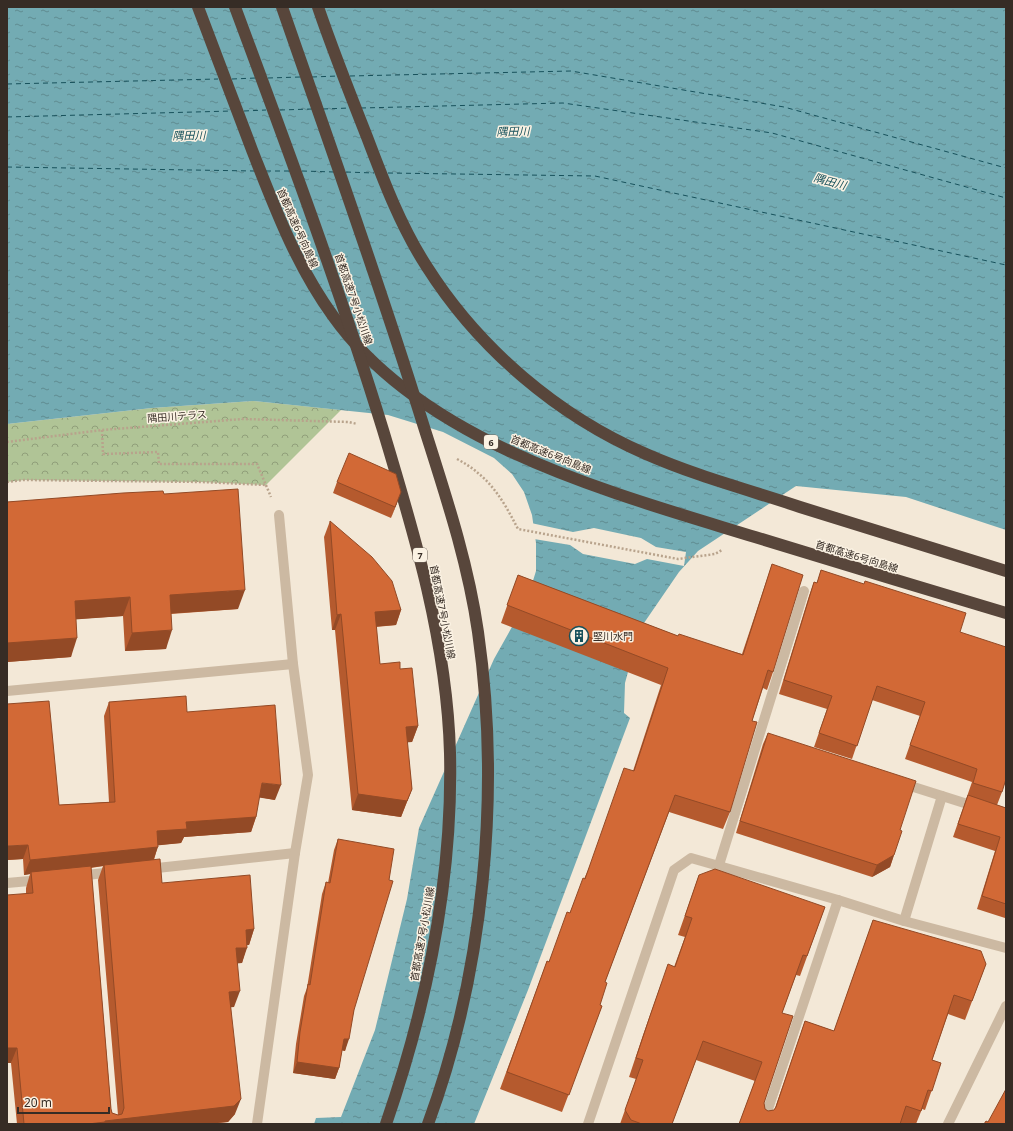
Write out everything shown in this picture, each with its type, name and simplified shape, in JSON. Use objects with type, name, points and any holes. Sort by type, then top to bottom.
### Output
[{"type":"highway","name":"首都高速6号向島線","points":[[198,7],[274,207],[305,273],[348,336],[365,355],[400,386],[433,410],[476,435],[527,459],[580,480],[693,518],[1006,614]]},
{"type":"highway","name":"首都高速7号小松川線","points":[[235,7],[304,194],[368,380],[424,571],[436,631],[444,688],[450,752],[449,810],[445,867],[438,925],[424,993],[408,1053],[386,1124]]},
{"type":"highway","points":[[282,7],[404,364],[451,513],[466,569],[478,631],[485,694],[488,756],[487,819],[483,875],[476,932],[465,995],[450,1054],[428,1124]]},
{"type":"highway","points":[[318,7],[391,199],[408,234],[427,267],[449,298],[500,357],[527,380],[587,423],[618,440],[667,462],[701,475],[1006,572]]},
{"type":"street","points":[[257,1124],[295,853],[308,775],[293,664],[279,516]]},
{"type":"street","points":[[719,865],[763,738],[804,591]]},
{"type":"street","points":[[7,691],[293,664]]},
{"type":"street","points":[[891,780],[985,810]]},
{"type":"street","points":[[904,921],[942,796]]},
{"type":"street","points":[[138,870],[295,853]]},
{"type":"street","points":[[588,1124],[674,870],[691,858],[838,900],[904,921],[1006,948]]},
{"type":"street","points":[[68,877],[92,879],[122,871]]},
{"type":"street","points":[[7,883],[53,879]]},
{"type":"street","points":[[763,1124],[838,900]]},
{"type":"street","points":[[948,1124],[1006,1006]]},
{"type":"path","name":"隅田川テラス","points":[[7,442],[102,430],[243,419],[349,422]]},
{"type":"path","points":[[102,430],[103,454],[158,452],[159,464],[257,464],[279,516]]},
{"type":"path","points":[[7,482],[24,480],[132,481],[266,485]]},
{"type":"green space","points":[[253,401],[341,410],[266,485],[202,482],[24,480],[7,482],[7,424],[152,408]]},
{"type":"water","name":"隅田川","points":[[7,7],[1006,7],[1006,530],[906,497],[796,486],[698,551],[679,572],[644,623],[635,646],[625,683],[624,713],[630,718],[528,990],[474,1124],[314,1124],[316,1118],[341,1117],[375,1030],[407,899],[419,828],[494,659],[527,600],[536,571],[536,543],[532,515],[524,492],[512,474],[494,458],[443,432],[388,415],[253,401],[152,408],[7,424]]},
{"type":"pier","points":[[531,523],[573,532],[594,528],[641,538],[656,547],[686,552],[684,566],[647,559],[635,564],[583,554],[570,545],[534,539]]},
{"type":"building","points":[[349,453],[396,474],[401,492],[395,507],[337,482]]},
{"type":"building","points":[[238,489],[245,590],[170,595],[172,630],[132,633],[130,597],[75,601],[77,638],[7,643],[7,502],[123,493],[163,491],[164,494]]},
{"type":"building","points":[[330,521],[372,557],[392,581],[401,610],[375,612],[380,664],[400,662],[400,669],[412,668],[418,726],[406,727],[412,789],[407,801],[358,794],[341,614],[337,615]]},
{"type":"building","points":[[772,564],[803,575],[773,672],[768,670],[752,721],[757,722],[730,812],[675,795],[605,982],[607,983],[600,1005],[602,1006],[569,1095],[507,1072],[547,961],[549,962],[567,912],[570,913],[583,878],[585,879],[624,768],[634,771],[668,668],[507,605],[518,575],[678,636],[679,634],[743,655]]},
{"type":"building","points":[[821,570],[864,584],[865,581],[966,613],[960,632],[1006,647],[1006,779],[1002,792],[973,783],[977,769],[910,745],[925,702],[877,686],[857,746],[819,733],[832,696],[784,680],[814,582],[817,583]]},
{"type":"building","points":[[186,696],[187,712],[275,705],[281,785],[262,783],[256,817],[186,822],[187,829],[157,831],[158,847],[30,860],[28,845],[7,846],[7,704],[49,701],[59,805],[115,802],[109,702]]},
{"type":"building","points":[[768,733],[916,781],[900,830],[902,831],[894,855],[877,865],[740,821]]},
{"type":"building","points":[[968,795],[1006,808],[1006,904],[982,896],[1000,837],[958,824]]},
{"type":"building","points":[[338,839],[394,849],[389,880],[393,881],[354,1010],[349,1039],[344,1039],[339,1068],[297,1062],[300,1032],[308,984],[310,985],[326,882],[330,883]]},
{"type":"building","points":[[160,859],[162,883],[250,875],[254,929],[246,930],[247,948],[236,948],[240,991],[229,992],[241,1099],[234,1106],[88,1124],[24,1124],[17,1048],[7,1048],[7,895],[33,893],[31,872],[91,866],[111,1109],[112,1113],[118,1115],[122,1114],[124,1108],[104,865]]},
{"type":"building","points":[[715,869],[825,907],[807,956],[803,955],[782,1013],[793,1016],[764,1103],[765,1109],[768,1111],[774,1110],[776,1107],[805,1021],[834,1031],[873,920],[981,951],[986,964],[972,1001],[954,995],[932,1060],[941,1063],[932,1091],[928,1090],[921,1111],[906,1106],[900,1124],[739,1124],[762,1062],[703,1041],[672,1124],[642,1124],[631,1120],[625,1110],[643,1060],[636,1058],[650,1016],[668,964],[675,967],[692,918],[685,916],[699,875]]},
{"type":"building","points":[[1006,1089],[1006,1124],[984,1124],[986,1121],[988,1122]]},
{"type":"ferry route","points":[[350,76],[571,71],[784,107],[1006,168]]},
{"type":"ferry route","points":[[312,77],[338,76]]},
{"type":"ferry route","points":[[268,78],[300,77]]},
{"type":"ferry route","points":[[232,79],[256,78]]},
{"type":"ferry route","points":[[7,84],[218,79]]},
{"type":"ferry route","points":[[361,108],[563,103],[772,133],[1006,198]]},
{"type":"ferry route","points":[[323,109],[350,108]]},
{"type":"ferry route","points":[[280,110],[312,109]]},
{"type":"ferry route","points":[[244,111],[266,110]]},
{"type":"ferry route","points":[[7,117],[232,111]]},
{"type":"ferry route","points":[[7,167],[254,171]]},
{"type":"ferry route","points":[[266,171],[290,171]]},
{"type":"ferry route","points":[[302,171],[334,172]]},
{"type":"ferry route","points":[[346,172],[374,173]]},
{"type":"ferry route","points":[[388,173],[595,176],[1006,265]]},
{"type":"place","name":"堅川水門","points":[[579,636]]}]
